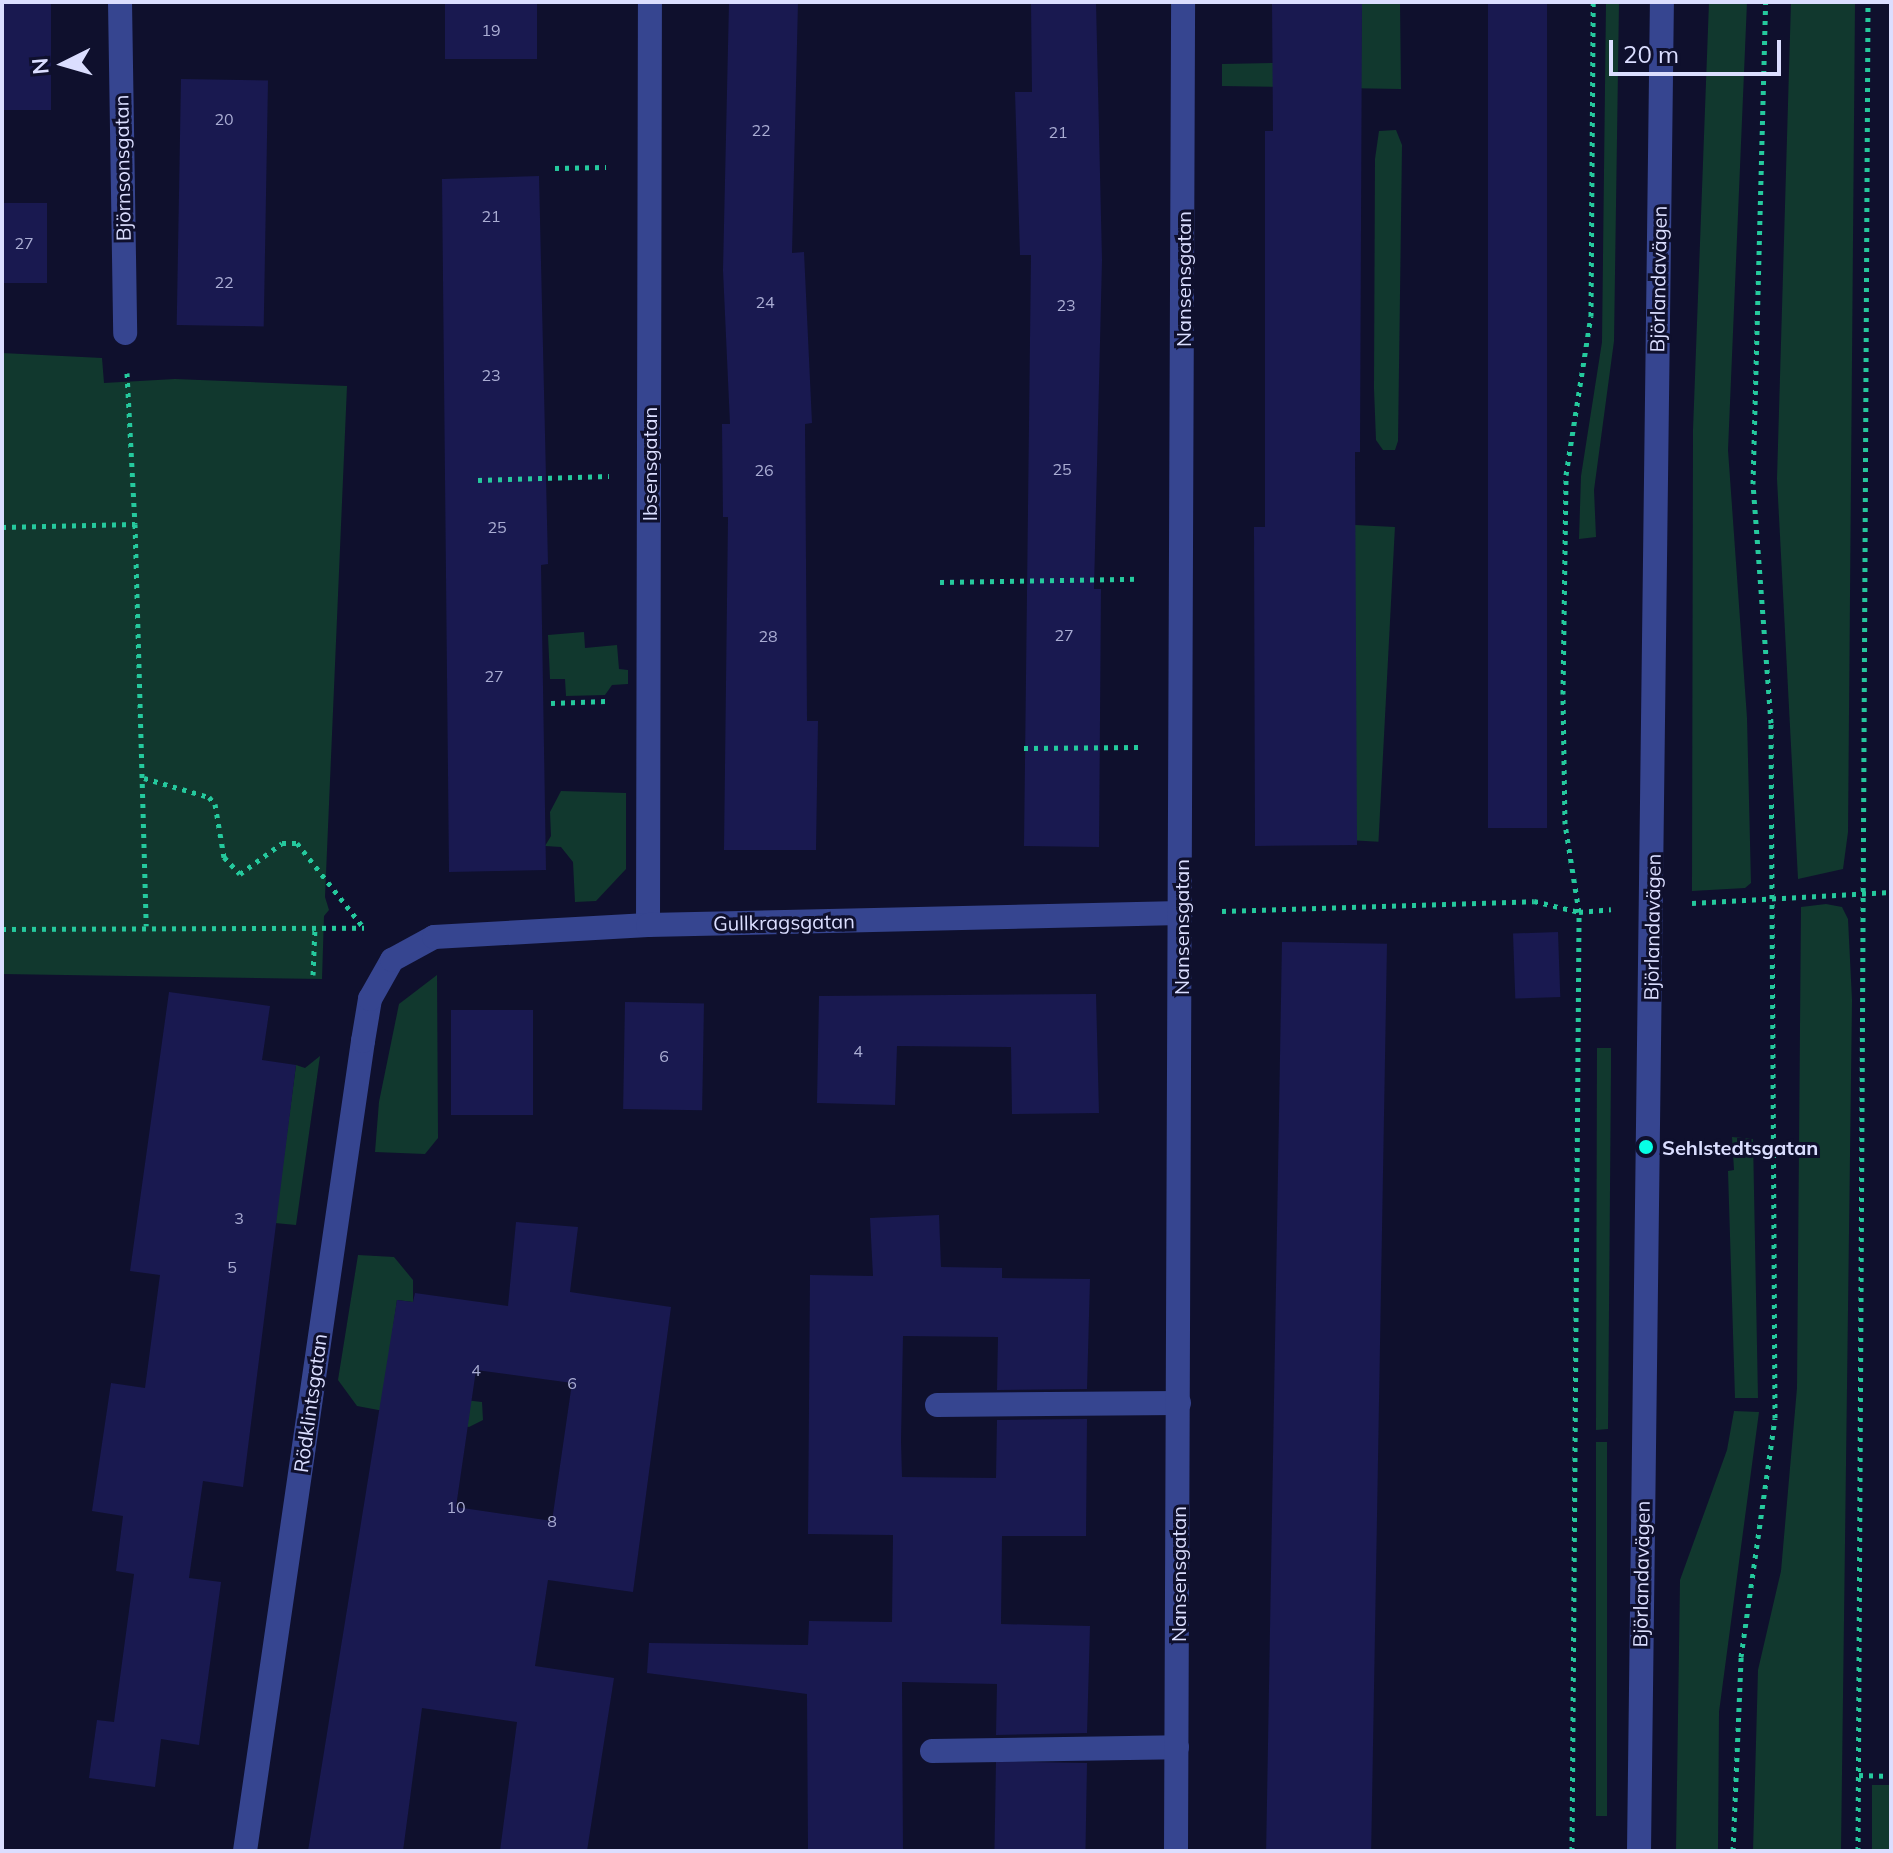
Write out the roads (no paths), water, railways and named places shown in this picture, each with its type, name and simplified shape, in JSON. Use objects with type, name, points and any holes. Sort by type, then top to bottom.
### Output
[{"type":"street","name":"Björnsonsgatan","points":[[120,2],[125,333]]},
{"type":"street","name":"Ibsensgatan","points":[[648,925],[650,2]]},
{"type":"street","name":"Nansensgatan","points":[[1176,1851],[1183,2]]},
{"type":"street","name":"Björlandavägen","points":[[1639,1851],[1654,906],[1662,2]]},
{"type":"street","name":"Gullkragsgatan","points":[[392,960],[434,937],[648,925],[1181,913]]},
{"type":"street","name":"Rödklintsgatan","points":[[245,1851],[365,1027],[370,999],[392,960]]},
{"type":"street","points":[[937,1405],[1179,1403]]},
{"type":"street","points":[[932,1751],[1177,1747]]},
{"type":"place","name":"Sehlstedtsgatan","points":[[1646,1147]]}]
